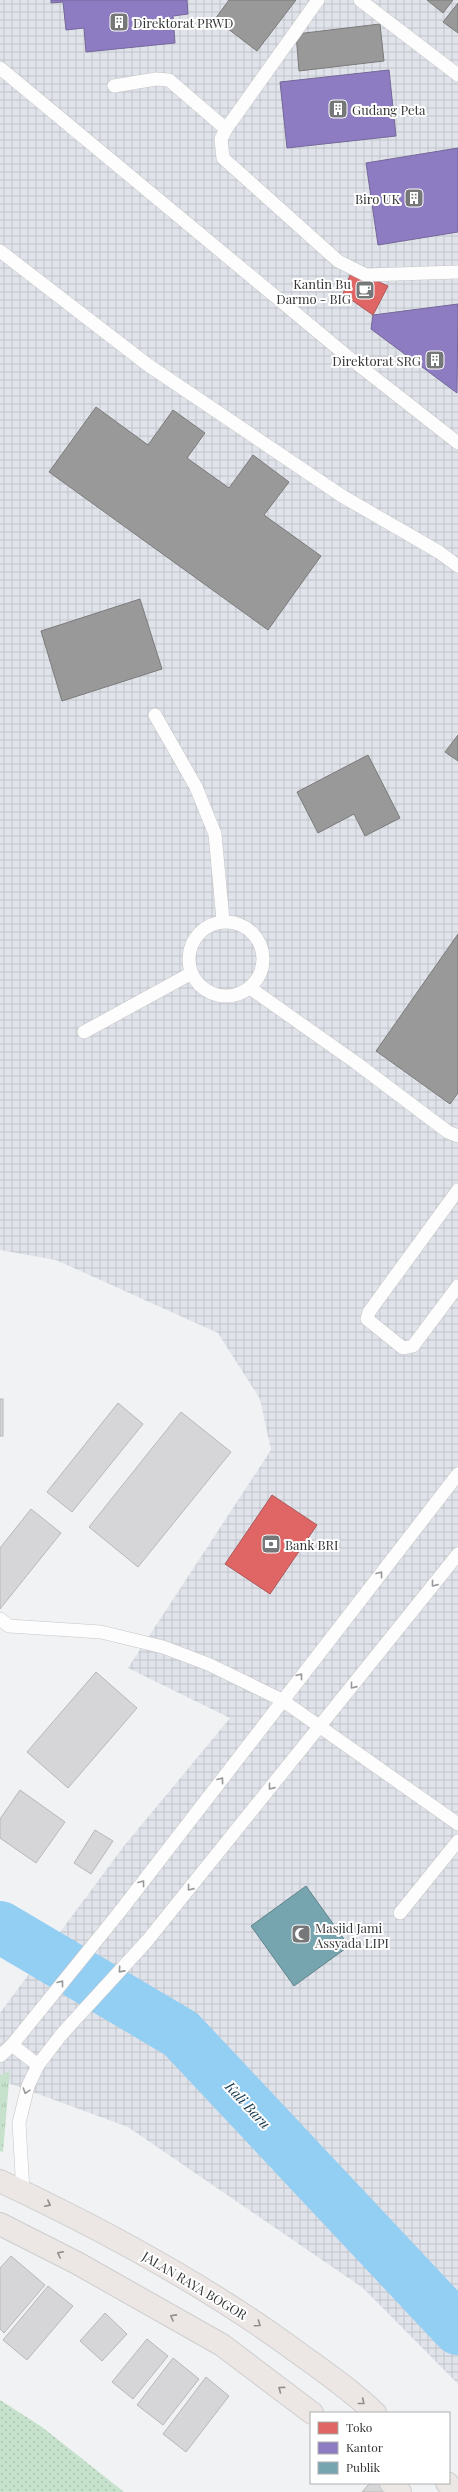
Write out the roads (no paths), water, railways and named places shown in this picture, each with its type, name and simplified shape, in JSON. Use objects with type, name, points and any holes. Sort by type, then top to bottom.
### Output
[{"type":"highway","name":"JALAN RAYA BOGOR","points":[[0,2181],[108,2234],[230,2304],[322,2370],[374,2412]]},
{"type":"highway","points":[[0,2224],[77,2263],[222,2345],[311,2412]]},
{"type":"highway","points":[[392,2484],[400,2492]]},
{"type":"highway","points":[[448,2484],[456,2492]]},
{"type":"lane","points":[[318,0],[226,129],[221,139],[223,158],[338,261],[366,275],[458,272]]},
{"type":"lane","points":[[360,0],[458,75]]},
{"type":"lane","points":[[0,68],[347,356],[458,443]]},
{"type":"lane","points":[[114,86],[156,79],[169,80],[226,129]]},
{"type":"lane","points":[[0,251],[148,365],[342,496],[439,552],[458,566]]},
{"type":"lane","points":[[155,715],[196,787],[215,834],[223,920]]},
{"type":"lane","points":[[223,920],[241,924],[256,936],[264,953],[261,973],[250,988],[228,997],[205,992],[190,974],[188,950],[201,930],[223,920]]},
{"type":"lane","points":[[84,1032],[190,974]]},
{"type":"lane","points":[[250,988],[356,1062],[448,1132],[458,1136]]},
{"type":"lane","points":[[458,1190],[369,1312],[367,1319],[403,1348],[408,1348],[413,1346],[458,1286]]},
{"type":"lane","points":[[0,2056],[12,2045],[118,1914],[458,1474]]},
{"type":"lane","points":[[23,2192],[19,2123],[28,2086],[38,2065],[61,2035],[147,1941],[458,1554]]},
{"type":"lane","points":[[0,1619],[10,1626],[101,1632],[163,1647],[208,1664],[282,1700],[458,1824]]},
{"type":"lane","points":[[400,1913],[458,1841]]},
{"type":"lane","points":[[12,2045],[38,2065]]},
{"type":"waterway","name":"Kali Baru","points":[[0,1927],[181,2034],[458,2329]]},
{"type":"place","name":"Direktorat PRWD","points":[[119,22]]},
{"type":"place","name":"Gudang Peta","points":[[338,109]]},
{"type":"place","name":"Biro UK","points":[[414,198]]},
{"type":"place","name":"Kantin Bu Darmo - BIG","points":[[365,290]]},
{"type":"place","name":"Direktorat SRG","points":[[435,360]]},
{"type":"place","name":"Bank BRI","points":[[271,1544]]},
{"type":"place","name":"Masjid Jami Assyada LIPI","points":[[301,1934]]}]
